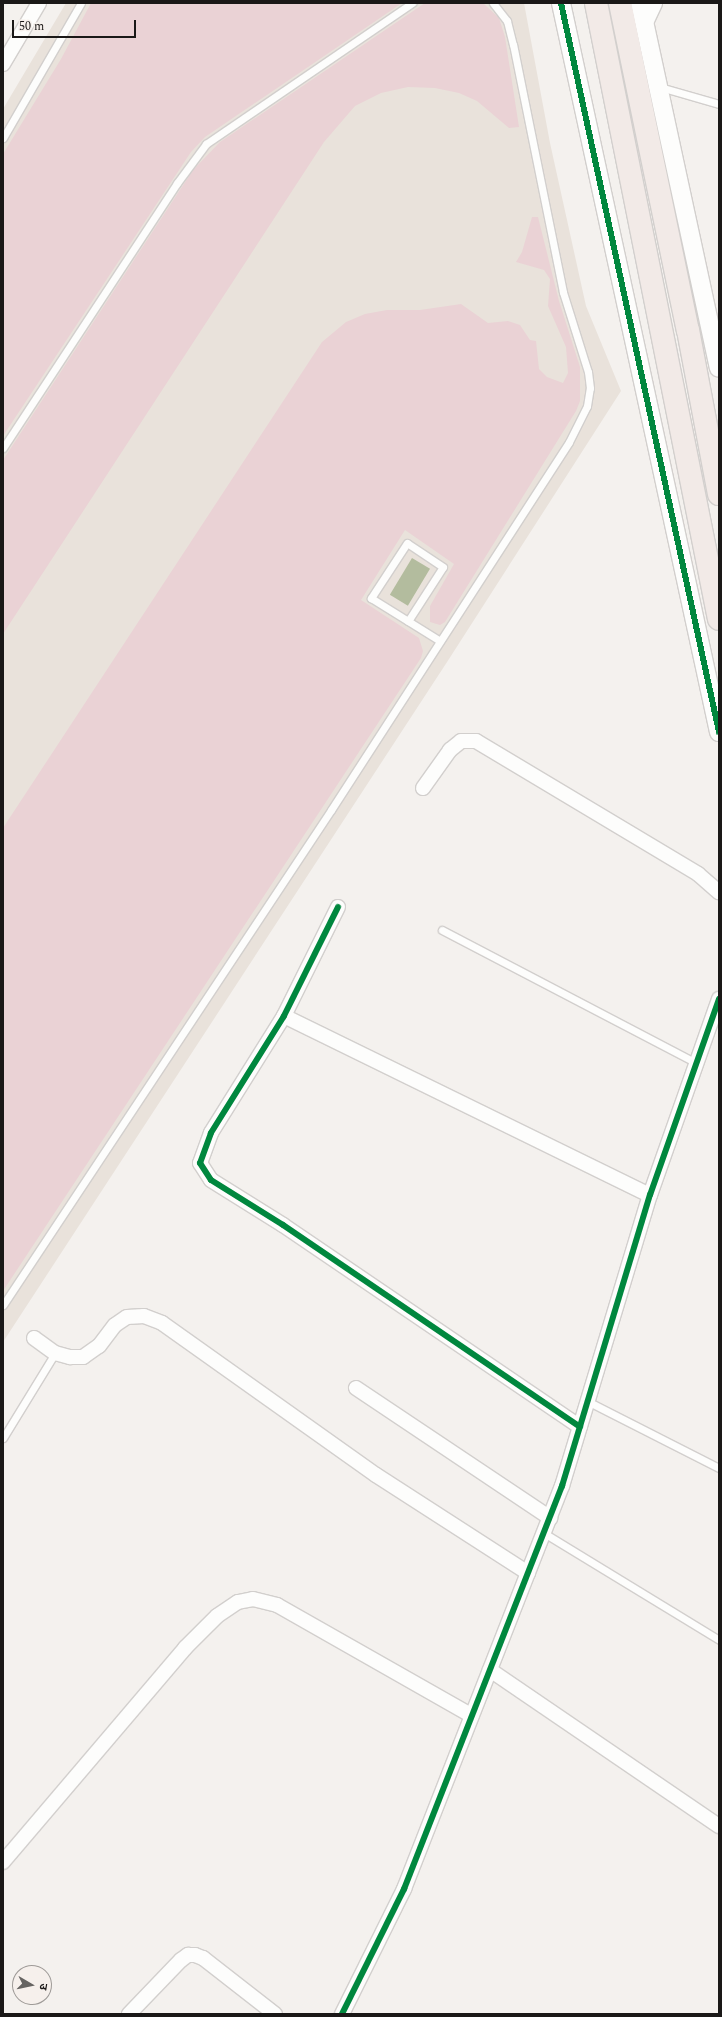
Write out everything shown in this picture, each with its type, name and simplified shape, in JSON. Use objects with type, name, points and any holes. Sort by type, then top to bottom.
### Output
[{"type":"highway","points":[[596,3],[719,619]]},
{"type":"highway","points":[[620,3],[688,330],[719,494]]},
{"type":"street","points":[[3,64],[39,3]]},
{"type":"street","points":[[561,3],[719,732]]},
{"type":"street","points":[[640,3],[719,368]]},
{"type":"street","points":[[644,27],[656,3]]},
{"type":"street","points":[[423,788],[450,750],[461,741],[476,741],[698,874],[719,892]]},
{"type":"street","points":[[338,906],[284,1016],[211,1133],[203,1150],[200,1163],[211,1180],[283,1225],[580,1427]]},
{"type":"street","points":[[342,2014],[404,1889],[562,1486],[650,1196],[698,1064],[719,999]]},
{"type":"street","points":[[284,1016],[650,1196]]},
{"type":"street","points":[[34,1338],[55,1353],[70,1357],[83,1356],[99,1346],[114,1325],[127,1317],[144,1316],[162,1323],[376,1475],[528,1574]]},
{"type":"street","points":[[356,1388],[550,1518]]},
{"type":"street","points":[[3,1862],[185,1648],[217,1616],[238,1602],[253,1599],[277,1605],[472,1716]]},
{"type":"street","points":[[490,1670],[719,1826]]},
{"type":"street","points":[[128,2014],[181,1960],[188,1955],[195,1955],[203,1958],[275,2014]]},
{"type":"lane","points":[[3,138],[81,3]]},
{"type":"lane","points":[[3,448],[177,183],[206,144],[412,3]]},
{"type":"lane","points":[[3,1305],[440,641],[569,442],[587,406],[590,388],[588,372],[563,292],[510,32],[506,21],[493,3]]},
{"type":"lane","points":[[657,86],[719,104]]},
{"type":"lane","points":[[408,621],[443,567],[407,543],[371,598],[440,641]]},
{"type":"lane","points":[[442,930],[698,1064]]},
{"type":"lane","points":[[3,1438],[55,1353]]},
{"type":"lane","points":[[587,1401],[719,1468]]},
{"type":"lane","points":[[544,1533],[719,1640]]},
{"type":"shaded area","points":[[66,3],[524,3],[550,143],[586,306],[621,391],[449,659],[3,1342],[3,109]]},
{"type":"shaded area","points":[[91,3],[402,3],[205,137],[191,152],[3,436],[3,154],[61,59]]},
{"type":"shaded area","points":[[425,3],[483,3],[499,18],[505,37],[519,127],[509,128],[477,101],[459,93],[435,88],[408,87],[381,93],[355,106],[324,142],[3,634],[3,460],[193,170],[220,142]]},
{"type":"shaded area","points":[[532,217],[538,217],[559,301],[580,367],[580,401],[576,411],[445,622],[440,625],[430,622],[430,606],[454,564],[405,530],[361,600],[419,638],[423,651],[421,658],[3,1291],[3,828],[322,342],[346,322],[365,314],[387,310],[420,310],[461,304],[488,323],[508,321],[520,325],[530,340],[536,341],[539,369],[547,377],[563,383],[568,373],[566,347],[548,306],[550,279],[544,270],[516,262],[522,252]]},
{"type":"shaded area","points":[[412,558],[430,569],[408,606],[390,595]]},
{"type":"cycle path","points":[[561,3],[719,732]]},
{"type":"cycle path","points":[[338,907],[284,1016],[211,1133],[200,1163],[211,1180],[283,1225],[580,1427]]},
{"type":"cycle path","points":[[342,2014],[404,1889],[562,1486],[650,1195],[719,999]]}]
